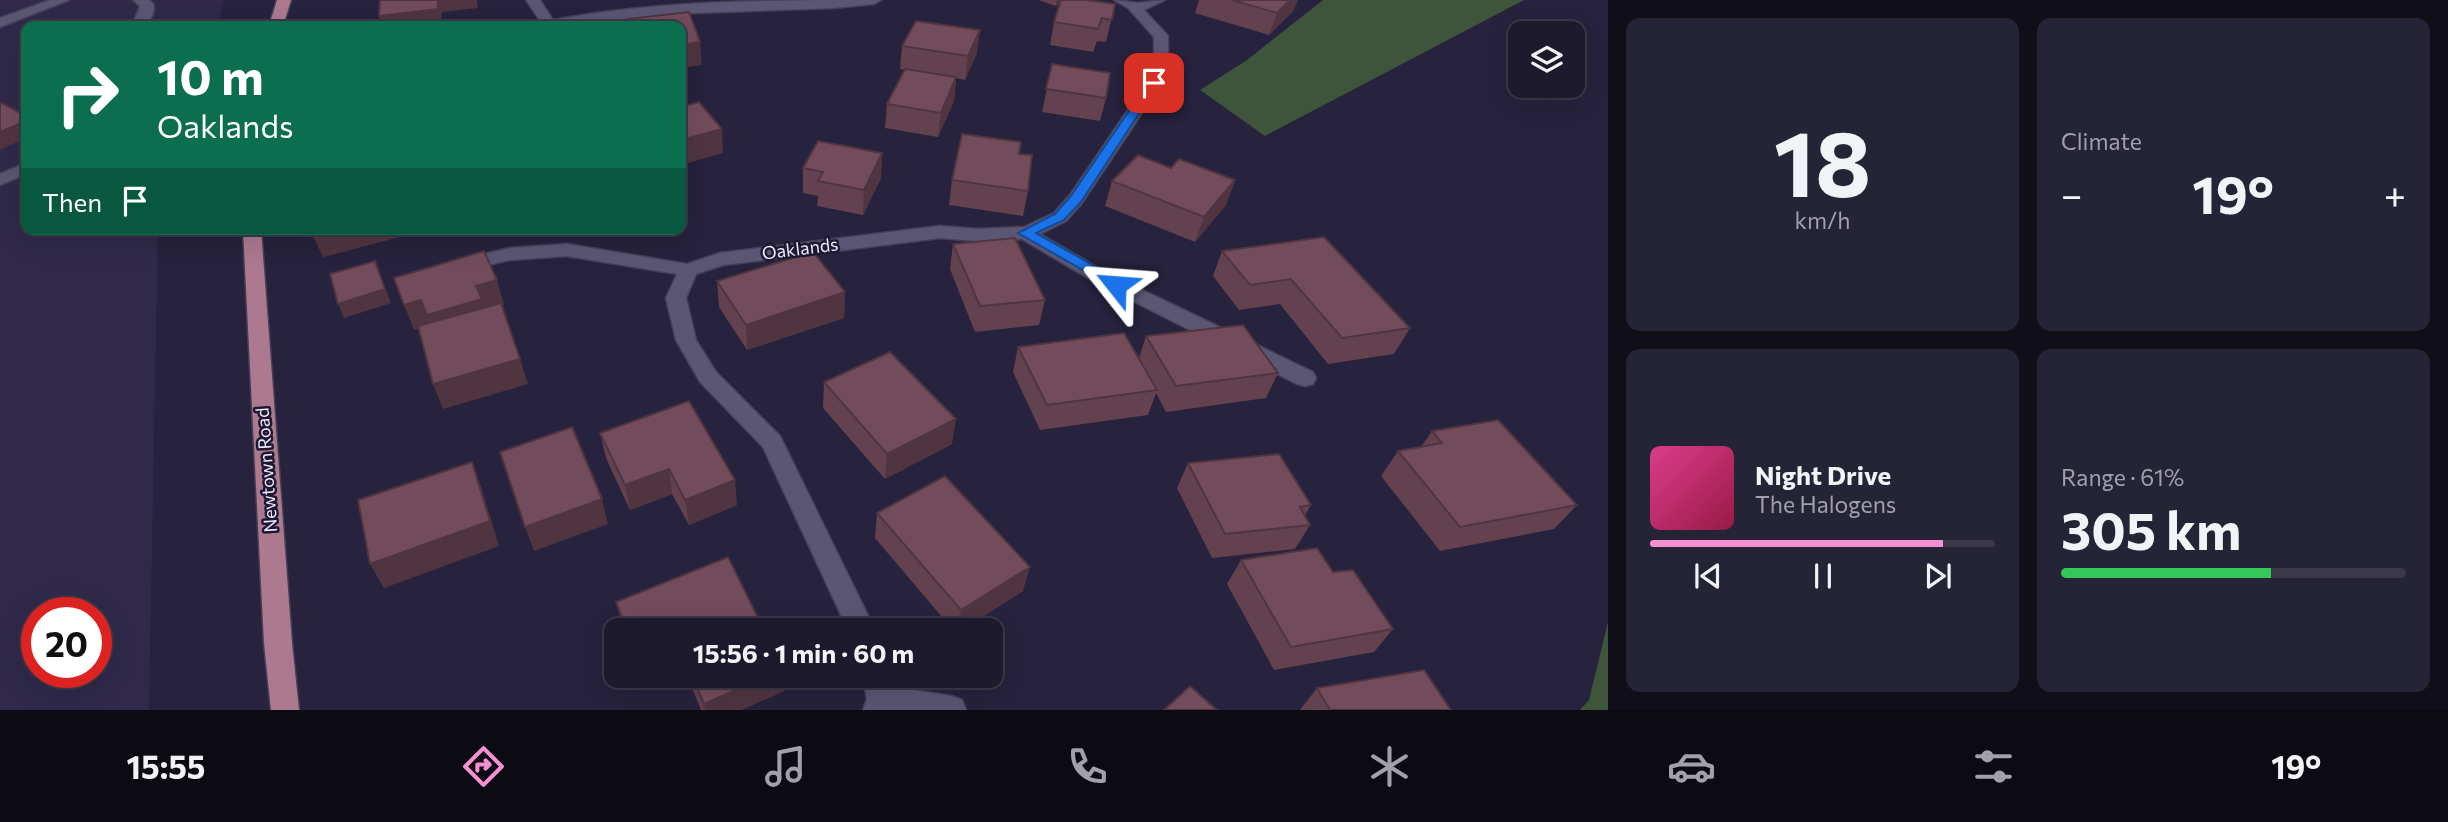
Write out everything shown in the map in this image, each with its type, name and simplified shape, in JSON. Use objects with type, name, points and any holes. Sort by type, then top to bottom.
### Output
[{"type":"main road","points":[[278,21],[284,0]]},
{"type":"main road","name":"Newtown Road","points":[[252,235],[278,643],[285,710]]},
{"type":"street","points":[[0,23],[62,0]]},
{"type":"street","points":[[141,0],[147,5],[142,21]]},
{"type":"street","points":[[533,0],[545,21]]},
{"type":"street","points":[[563,21],[592,14],[648,8],[825,6],[874,0]]},
{"type":"street","points":[[1128,4],[1158,0]]},
{"type":"street","name":"Oaklands","points":[[688,270],[720,259],[940,232],[977,235],[1025,233],[1060,217],[1076,199],[1154,83],[1161,60],[1161,36],[1128,4]]},
{"type":"street","points":[[0,180],[21,170]]},
{"type":"street","points":[[1025,233],[1098,276],[1305,377]]},
{"type":"street","points":[[448,268],[510,254],[567,250],[688,270],[676,298],[686,340],[708,377],[772,442],[856,618]]},
{"type":"street","points":[[878,695],[952,710]]},
{"type":"shaded area","points":[[0,0],[225,0],[219,21],[21,21],[21,235],[158,235],[149,710],[0,710]]},
{"type":"green space","points":[[1323,0],[1524,0],[1265,136],[1200,90],[1247,60]]},
{"type":"green space","points":[[1608,622],[1608,710],[1580,710],[1589,700]]},
{"type":"building","points":[[380,0],[438,0],[438,9],[379,16]]},
{"type":"building","points":[[1061,0],[1115,4],[1112,20],[1102,18],[1098,29],[1054,22]]},
{"type":"building","points":[[1232,0],[1290,0],[1277,13]]},
{"type":"building","points":[[689,12],[700,42],[686,44],[686,21],[627,19]]},
{"type":"building","points":[[916,21],[980,30],[968,56],[902,46]]},
{"type":"building","points":[[1052,64],[1110,73],[1106,98],[1046,89]]},
{"type":"building","points":[[905,69],[956,77],[941,113],[887,104]]},
{"type":"building","points":[[699,102],[722,129],[686,139],[686,106]]},
{"type":"building","points":[[0,104],[21,113],[21,123],[0,132]]},
{"type":"building","points":[[962,134],[1021,142],[1019,154],[1032,155],[1028,191],[952,180]]},
{"type":"building","points":[[818,141],[882,153],[864,190],[818,181],[823,172],[803,168]]},
{"type":"building","points":[[1138,155],[1171,168],[1179,159],[1235,180],[1204,217],[1112,181]]},
{"type":"building","points":[[1324,237],[1410,328],[1342,338],[1291,279],[1250,285],[1222,251]]},
{"type":"building","points":[[1015,238],[1045,300],[980,306],[953,244]]},
{"type":"building","points":[[484,251],[497,280],[476,286],[482,299],[427,315],[421,300],[404,305],[394,278]]},
{"type":"building","points":[[813,252],[845,292],[746,325],[717,281]]},
{"type":"building","points":[[375,261],[385,289],[338,304],[330,274]]},
{"type":"building","points":[[501,303],[520,359],[433,384],[418,326]]},
{"type":"building","points":[[1243,325],[1278,373],[1176,386],[1146,336]]},
{"type":"building","points":[[1124,333],[1157,390],[1047,405],[1018,347]]},
{"type":"building","points":[[890,352],[956,419],[887,454],[824,382]]},
{"type":"building","points":[[689,401],[735,480],[685,500],[669,469],[625,485],[600,433]]},
{"type":"building","points":[[1498,420],[1577,505],[1460,527],[1398,451],[1442,443],[1432,431]]},
{"type":"building","points":[[572,427],[602,499],[525,527],[500,452]]},
{"type":"building","points":[[1279,454],[1311,505],[1300,507],[1310,525],[1225,534],[1188,463]]},
{"type":"building","points":[[472,462],[490,521],[370,564],[358,500]]},
{"type":"building","points":[[945,476],[1030,567],[961,610],[877,513]]},
{"type":"building","points":[[1317,548],[1333,572],[1353,570],[1393,629],[1291,647],[1241,560]]},
{"type":"building","points":[[728,557],[758,618],[622,618],[616,602]]},
{"type":"building","points":[[1424,670],[1451,710],[1330,710],[1317,688]]},
{"type":"building","points":[[1190,686],[1217,710],[1164,710]]},
{"type":"building","points":[[697,688],[740,688],[704,704]]},
{"type":"route","points":[[1116,285],[1025,233],[1060,217],[1076,199],[1154,83]]}]
